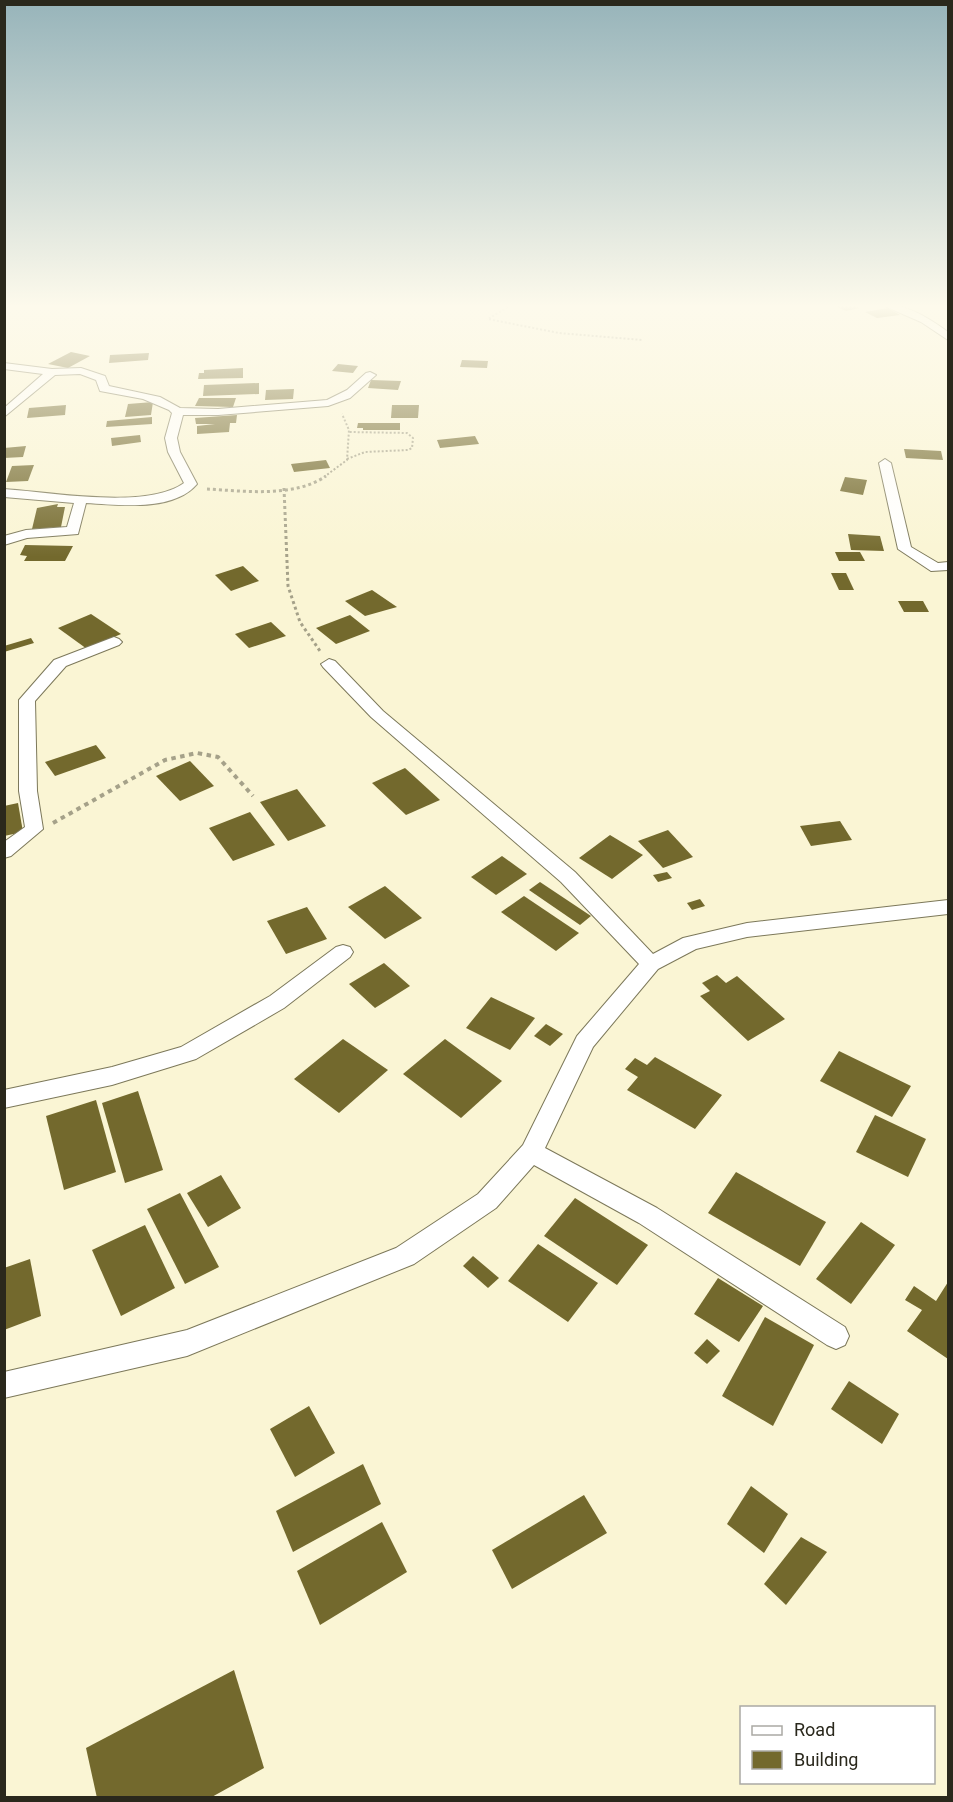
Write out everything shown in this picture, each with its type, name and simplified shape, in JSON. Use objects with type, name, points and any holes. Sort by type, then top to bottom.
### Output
[{"type":"street","points":[[4,414],[32,389]]},
{"type":"street","points":[[4,493],[81,499],[143,500],[167,497],[186,490],[191,484],[174,452],[171,438],[177,411],[175,407],[158,400],[104,389]]},
{"type":"street","points":[[177,411],[218,412],[333,402],[356,389]]},
{"type":"street","points":[[885,464],[905,549],[936,568],[948,566]]},
{"type":"street","points":[[4,541],[26,534],[72,531],[81,499]]},
{"type":"street","points":[[4,852],[34,829],[28,791],[27,700],[60,663],[114,642]]},
{"type":"street","points":[[329,664],[376,714],[568,877],[651,964]]},
{"type":"street","points":[[4,1385],[187,1343],[405,1256],[487,1201],[531,1152],[585,1042],[651,964],[690,943],[747,930],[948,907]]},
{"type":"street","points":[[4,1099],[112,1076],[188,1053],[276,1002],[343,952]]},
{"type":"street","points":[[531,1152],[576,1173],[663,1225],[836,1336]]},
{"type":"path","points":[[333,402],[346,419],[351,438],[347,459]]},
{"type":"path","points":[[188,487],[240,491],[284,488],[320,480],[347,459],[365,452],[412,448],[413,438],[407,433],[349,432]]},
{"type":"path","points":[[284,488],[288,586],[300,622],[329,664]]},
{"type":"path","points":[[21,841],[165,760],[197,753],[218,758],[253,796]]},
{"type":"building","points":[[204,389],[259,389],[259,394],[203,396]]},
{"type":"building","points":[[294,389],[293,399],[265,400],[266,390]]},
{"type":"building","points":[[199,398],[236,398],[233,407],[195,406]]},
{"type":"building","points":[[153,402],[151,415],[125,417],[128,404]]},
{"type":"building","points":[[66,405],[65,415],[27,418],[29,408]]},
{"type":"building","points":[[392,405],[419,405],[418,418],[391,418]]},
{"type":"building","points":[[237,415],[236,423],[230,423],[229,432],[197,434],[197,426],[215,424],[196,424],[195,418]]},
{"type":"building","points":[[152,417],[152,424],[106,427],[107,421]]},
{"type":"building","points":[[358,423],[400,423],[400,430],[363,430],[363,428],[357,428]]},
{"type":"building","points":[[140,435],[141,442],[112,446],[111,438]]},
{"type":"building","points":[[475,436],[479,444],[440,448],[437,440]]},
{"type":"building","points":[[26,446],[23,457],[4,458],[4,448]]},
{"type":"building","points":[[904,449],[941,451],[943,460],[906,458]]},
{"type":"building","points":[[326,460],[330,468],[294,472],[291,464]]},
{"type":"building","points":[[34,465],[28,481],[6,482],[12,466]]},
{"type":"building","points":[[845,477],[867,480],[863,495],[840,491]]},
{"type":"building","points":[[58,504],[57,507],[65,507],[61,527],[32,529],[37,508]]},
{"type":"building","points":[[848,534],[880,536],[884,551],[851,550]]},
{"type":"building","points":[[25,545],[73,546],[65,561],[24,561],[27,556],[20,555]]},
{"type":"building","points":[[835,552],[860,552],[865,561],[839,561]]},
{"type":"building","points":[[243,566],[259,581],[231,591],[215,575]]},
{"type":"building","points":[[831,573],[846,573],[854,590],[839,590]]},
{"type":"building","points":[[372,590],[397,607],[365,616],[345,601]]},
{"type":"building","points":[[898,601],[923,601],[929,612],[904,612]]},
{"type":"building","points":[[91,614],[121,634],[87,649],[58,628]]},
{"type":"building","points":[[350,615],[370,631],[336,644],[316,628]]},
{"type":"building","points":[[271,622],[286,636],[249,648],[235,634]]},
{"type":"building","points":[[31,638],[34,643],[4,652],[4,646]]},
{"type":"building","points":[[96,745],[106,758],[55,776],[45,762]]},
{"type":"building","points":[[190,761],[214,786],[180,801],[156,776]]},
{"type":"building","points":[[405,768],[440,800],[406,815],[372,783]]},
{"type":"building","points":[[297,789],[326,826],[288,841],[260,802]]},
{"type":"building","points":[[18,803],[23,832],[4,836],[4,806]]},
{"type":"building","points":[[250,812],[275,845],[233,861],[209,828]]},
{"type":"building","points":[[840,821],[852,840],[811,846],[800,826]]},
{"type":"building","points":[[668,830],[693,857],[663,868],[638,841]]},
{"type":"building","points":[[610,835],[643,855],[612,879],[579,858]]},
{"type":"building","points":[[502,856],[527,874],[496,895],[471,877]]},
{"type":"building","points":[[667,872],[672,878],[658,882],[653,875]]},
{"type":"building","points":[[540,882],[591,916],[580,925],[529,890]]},
{"type":"building","points":[[385,886],[422,918],[385,939],[348,907]]},
{"type":"building","points":[[524,896],[579,933],[556,951],[501,912]]},
{"type":"building","points":[[700,899],[705,906],[692,910],[687,903]]},
{"type":"building","points":[[307,907],[327,939],[286,954],[267,921]]},
{"type":"building","points":[[384,963],[410,986],[375,1008],[349,984]]},
{"type":"building","points":[[717,975],[726,983],[737,976],[785,1019],[748,1041],[700,996],[710,991],[702,983]]},
{"type":"building","points":[[491,997],[535,1018],[510,1050],[466,1028]]},
{"type":"building","points":[[546,1024],[563,1034],[550,1046],[534,1036]]},
{"type":"building","points":[[343,1039],[388,1070],[339,1113],[294,1079]]},
{"type":"building","points":[[445,1039],[502,1081],[461,1118],[403,1074]]},
{"type":"building","points":[[839,1051],[911,1086],[892,1117],[820,1081]]},
{"type":"building","points":[[655,1057],[722,1095],[695,1129],[627,1090],[638,1077],[625,1069],[635,1058],[647,1065]]},
{"type":"building","points":[[138,1091],[163,1170],[125,1183],[102,1103]]},
{"type":"building","points":[[96,1100],[116,1172],[64,1190],[46,1116]]},
{"type":"building","points":[[875,1115],[926,1139],[908,1177],[856,1152]]},
{"type":"building","points":[[736,1172],[826,1222],[800,1266],[708,1213]]},
{"type":"building","points":[[221,1175],[241,1208],[208,1227],[187,1193]]},
{"type":"building","points":[[180,1193],[219,1267],[185,1284],[147,1209]]},
{"type":"building","points":[[575,1198],[648,1245],[617,1285],[544,1236]]},
{"type":"building","points":[[861,1222],[895,1245],[851,1304],[816,1279]]},
{"type":"building","points":[[145,1225],[175,1288],[121,1316],[92,1250]]},
{"type":"building","points":[[538,1244],[598,1283],[568,1322],[508,1281]]},
{"type":"building","points":[[473,1256],[499,1278],[488,1288],[463,1266]]},
{"type":"building","points":[[30,1259],[41,1316],[4,1330],[4,1268]]},
{"type":"building","points":[[718,1278],[763,1306],[739,1342],[694,1314]]},
{"type":"building","points":[[948,1282],[948,1359],[907,1331],[922,1310],[905,1300],[914,1286],[936,1301]]},
{"type":"building","points":[[765,1317],[814,1345],[773,1426],[722,1396]]},
{"type":"building","points":[[707,1339],[720,1351],[707,1364],[694,1353]]},
{"type":"building","points":[[849,1381],[899,1414],[882,1444],[831,1409]]},
{"type":"building","points":[[309,1406],[335,1453],[295,1477],[270,1429]]},
{"type":"building","points":[[363,1464],[381,1504],[293,1552],[276,1511]]},
{"type":"building","points":[[751,1486],[788,1514],[764,1553],[727,1524]]},
{"type":"building","points":[[584,1495],[607,1533],[512,1589],[492,1550]]},
{"type":"building","points":[[382,1522],[407,1572],[320,1625],[297,1571]]},
{"type":"building","points":[[801,1537],[827,1552],[786,1605],[764,1584]]},
{"type":"building","points":[[234,1670],[264,1768],[210,1798],[97,1798],[86,1748]]}]
